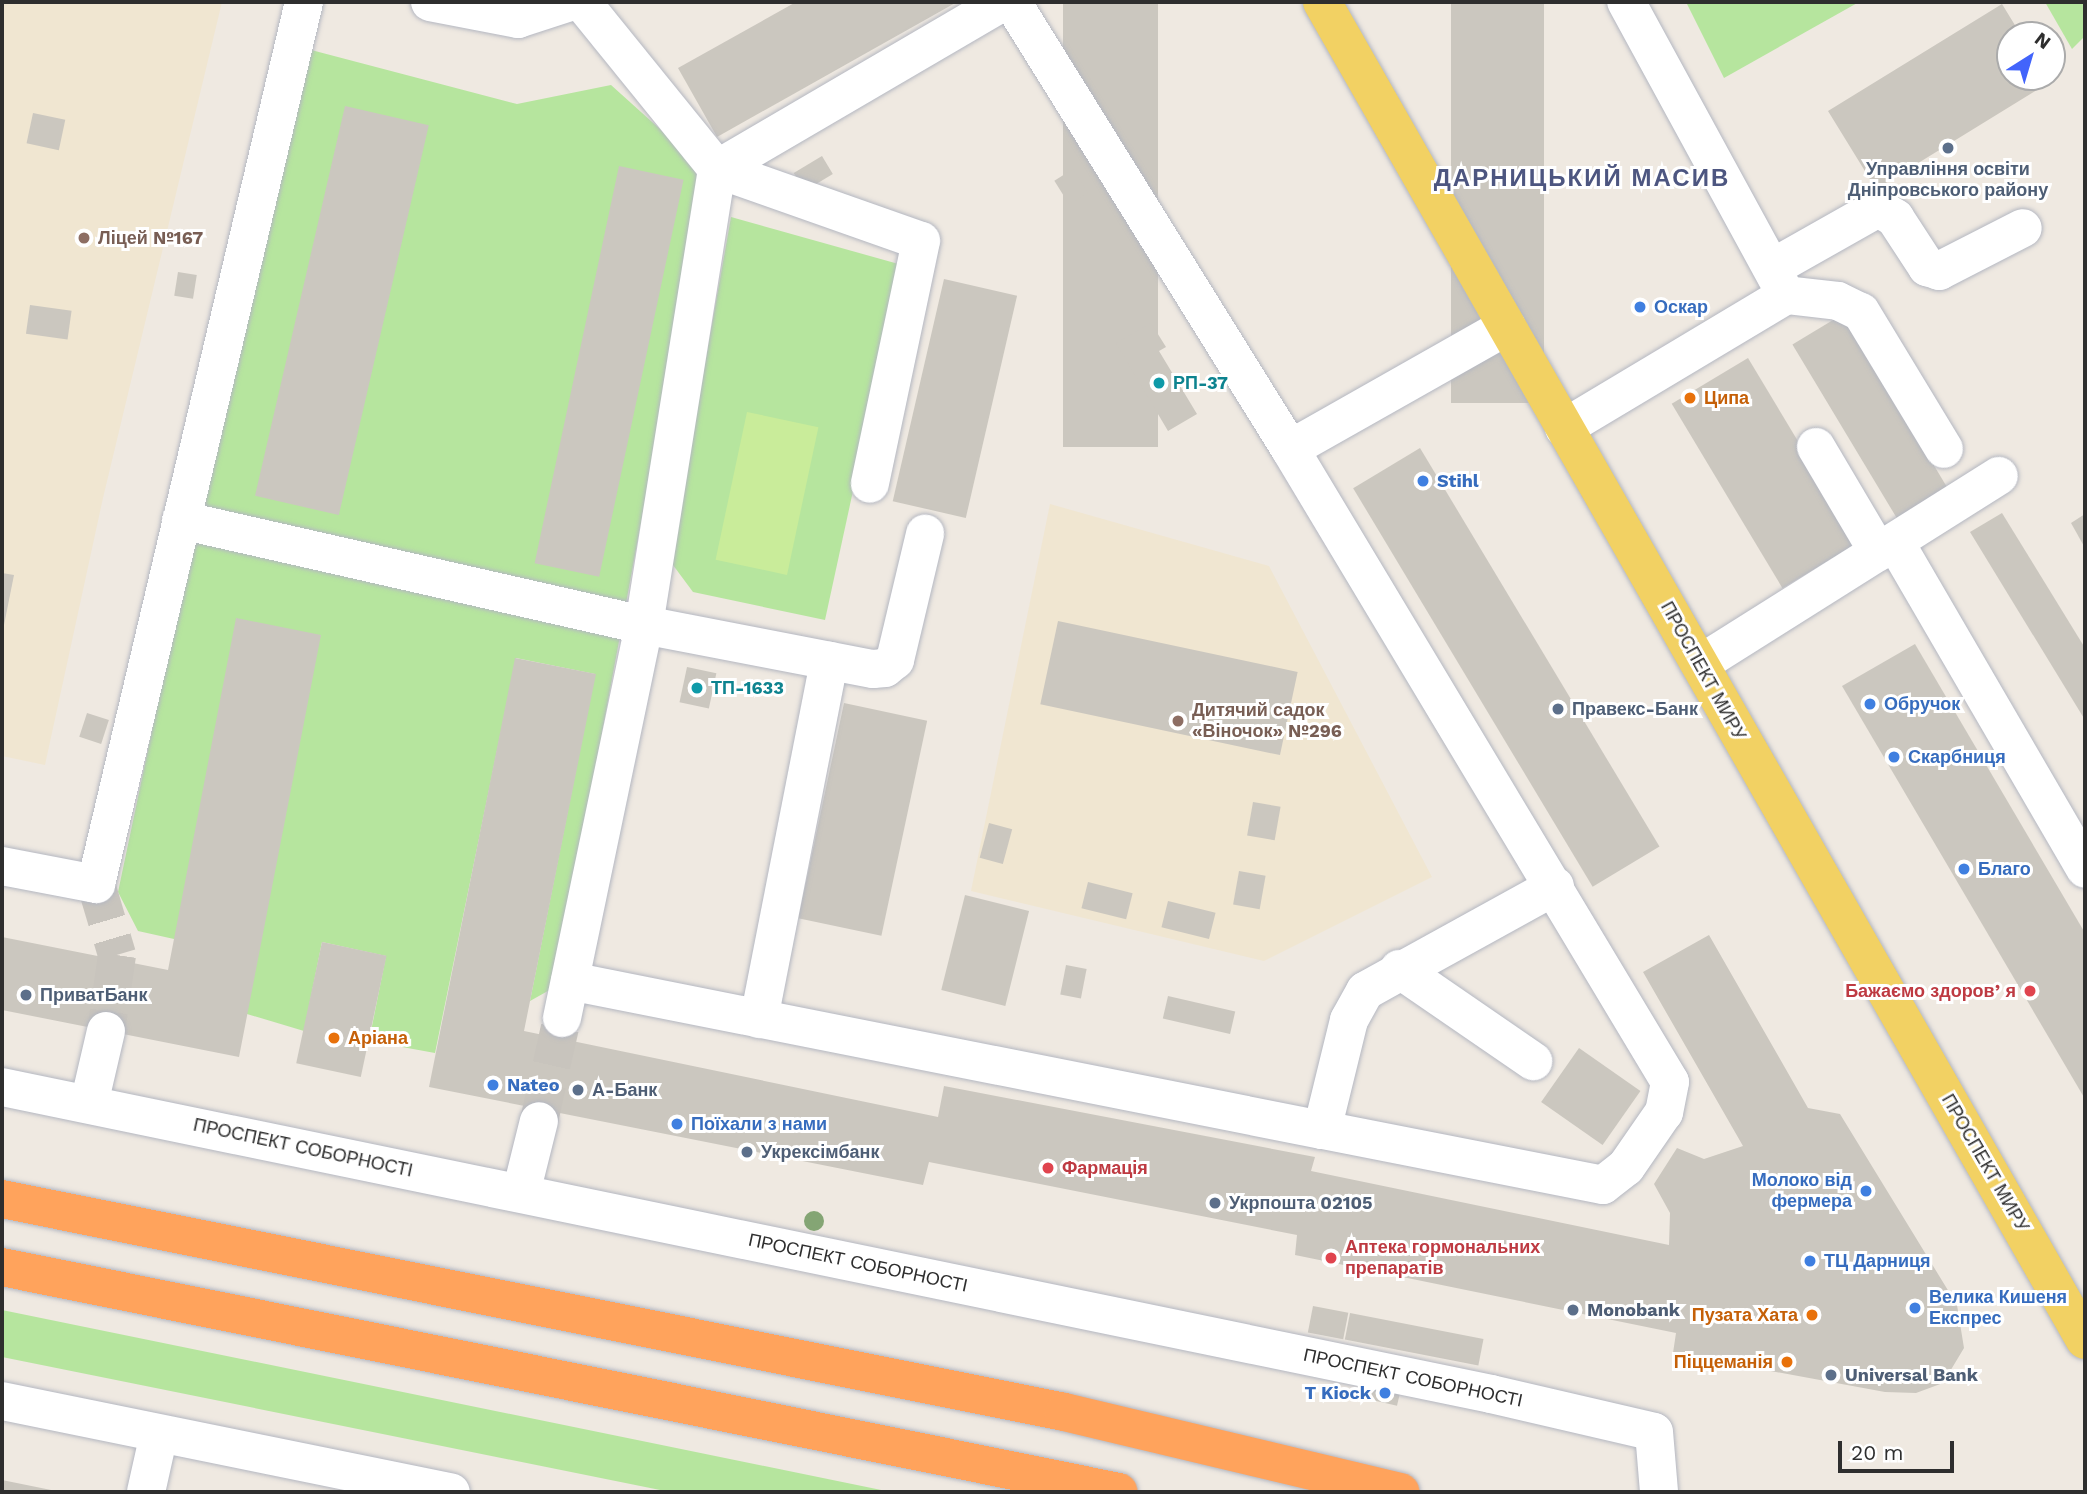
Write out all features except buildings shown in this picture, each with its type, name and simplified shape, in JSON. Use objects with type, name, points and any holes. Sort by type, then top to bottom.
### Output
[{"type":"highway","points":[[2,1199],[1064,1412],[1401,1492]]},
{"type":"highway","points":[[2,1267],[1119,1492]]},
{"type":"main road","name":"ПРОСПЕКТ МИРУ","points":[[1322,2],[1700,664],[2075,1296],[2085,1340]]},
{"type":"street","points":[[2,866],[96,884],[304,2]]},
{"type":"street","points":[[430,2],[518,19],[570,2]]},
{"type":"street","points":[[582,2],[717,169],[921,242],[870,484]]},
{"type":"street","points":[[717,169],[1003,2]]},
{"type":"street","points":[[570,981],[1588,1184],[1615,1179],[1664,1112],[1670,1082],[1555,886],[1290,449],[1012,2]]},
{"type":"street","points":[[1626,2],[1779,282],[1839,301],[1861,312],[1944,449]]},
{"type":"street","points":[[562,1018],[644,625],[717,169]]},
{"type":"street","points":[[1564,428],[1779,282],[1878,208],[1895,218],[1927,267],[1939,271],[2023,228]]},
{"type":"street","points":[[1290,449],[1507,326]]},
{"type":"street","points":[[1816,447],[1886,547],[2085,869]]},
{"type":"street","points":[[1700,664],[1999,476]]},
{"type":"street","points":[[181,520],[644,625],[873,669],[885,668],[895,660],[925,534]]},
{"type":"street","points":[[759,1019],[829,660]]},
{"type":"street","points":[[1322,1130],[1355,1004],[1376,981],[1555,886]]},
{"type":"street","points":[[1399,969],[1533,1061]]},
{"type":"street","points":[[89,1104],[106,1031]]},
{"type":"street","name":"ПРОСПЕКТ СОБОРНОСТІ","points":[[2,1087],[1491,1394],[1654,1432],[1659,1492]]},
{"type":"street","points":[[521,1194],[539,1121]]},
{"type":"street","points":[[2,1401],[451,1492]]},
{"type":"street","points":[[146,1492],[159,1434]]},
{"type":"shaded area","name":"Ліцей №167","points":[[2,2],[222,2],[103,498],[45,765],[2,756]]},
{"type":"shaded area","name":"Дитячий садок «Віночок» №296","points":[[1050,504],[1269,566],[1432,877],[1264,961],[971,891]]},
{"type":"green space","points":[[1686,2],[1859,2],[1724,78]]},
{"type":"green space","points":[[2045,2],[2085,2],[2085,36],[2072,49],[2066,39],[2066,21],[2056,21]]},
{"type":"green space","points":[[296,46],[517,104],[611,85],[691,157],[702,193],[555,987],[530,1001],[595,674],[516,658],[435,1053],[369,1041],[386,956],[322,942],[304,1031],[247,1014],[174,939],[138,931],[118,892]]},
{"type":"green space","points":[[731,217],[902,265],[825,620],[693,592],[670,561]]},
{"type":"green space","points":[[747,412],[818,427],[787,575],[716,560]]},
{"type":"green space","points":[[2,1310],[891,1492],[670,1492],[2,1357]]},
{"type":"tunnel","points":[[96,884],[117,955],[106,1031]]},
{"type":"tunnel","points":[[539,1121],[562,1018]]},
{"type":"place","name":"Управління освіти Дніпровського району","points":[[1948,148]]},
{"type":"place","name":"Ліцей №167","points":[[84,238]]},
{"type":"place","name":"Оскар","points":[[1640,307]]},
{"type":"place","name":"РП-37","points":[[1159,383]]},
{"type":"place","name":"Ципа","points":[[1690,398]]},
{"type":"place","name":"Stihl","points":[[1423,481]]},
{"type":"place","name":"ТП-1633","points":[[697,688]]},
{"type":"place","name":"Обручок","points":[[1870,704]]},
{"type":"place","name":"Правекс-Банк","points":[[1558,709]]},
{"type":"place","name":"Дитячий садок «Віночок» №296","points":[[1178,721]]},
{"type":"place","name":"Скарбниця","points":[[1894,757]]},
{"type":"place","name":"Благо","points":[[1964,869]]},
{"type":"place","name":"Бажаємо здоровʼя","points":[[2030,991]]},
{"type":"place","name":"ПриватБанк","points":[[26,995]]},
{"type":"place","name":"Аріана","points":[[334,1038]]},
{"type":"place","name":"Nateo","points":[[493,1085]]},
{"type":"place","name":"А-Банк","points":[[578,1090]]},
{"type":"place","name":"Поїхали з нами","points":[[677,1124]]},
{"type":"place","name":"Укрексімбанк","points":[[747,1152]]},
{"type":"place","name":"Фармація","points":[[1048,1168]]},
{"type":"place","name":"Молоко від фермера","points":[[1866,1191]]},
{"type":"place","name":"Укрпошта 02105","points":[[1215,1203]]},
{"type":"place","name":"Аптека гормональних препаратів","points":[[1331,1258]]},
{"type":"place","name":"ТЦ Дарниця","points":[[1810,1261]]},
{"type":"place","name":"Велика Кишеня Експрес","points":[[1915,1308]]},
{"type":"place","name":"Monobank","points":[[1573,1310]]},
{"type":"place","name":"Пузата Хата","points":[[1812,1315]]},
{"type":"place","name":"Піццеманія","points":[[1787,1362]]},
{"type":"place","name":"Universal Bank","points":[[1831,1375]]},
{"type":"place","name":"T Kiock","points":[[1385,1393]]},
{"type":"district","name":"ДАРНИЦЬКИЙ МАСИВ","points":[[1582,179]]}]
